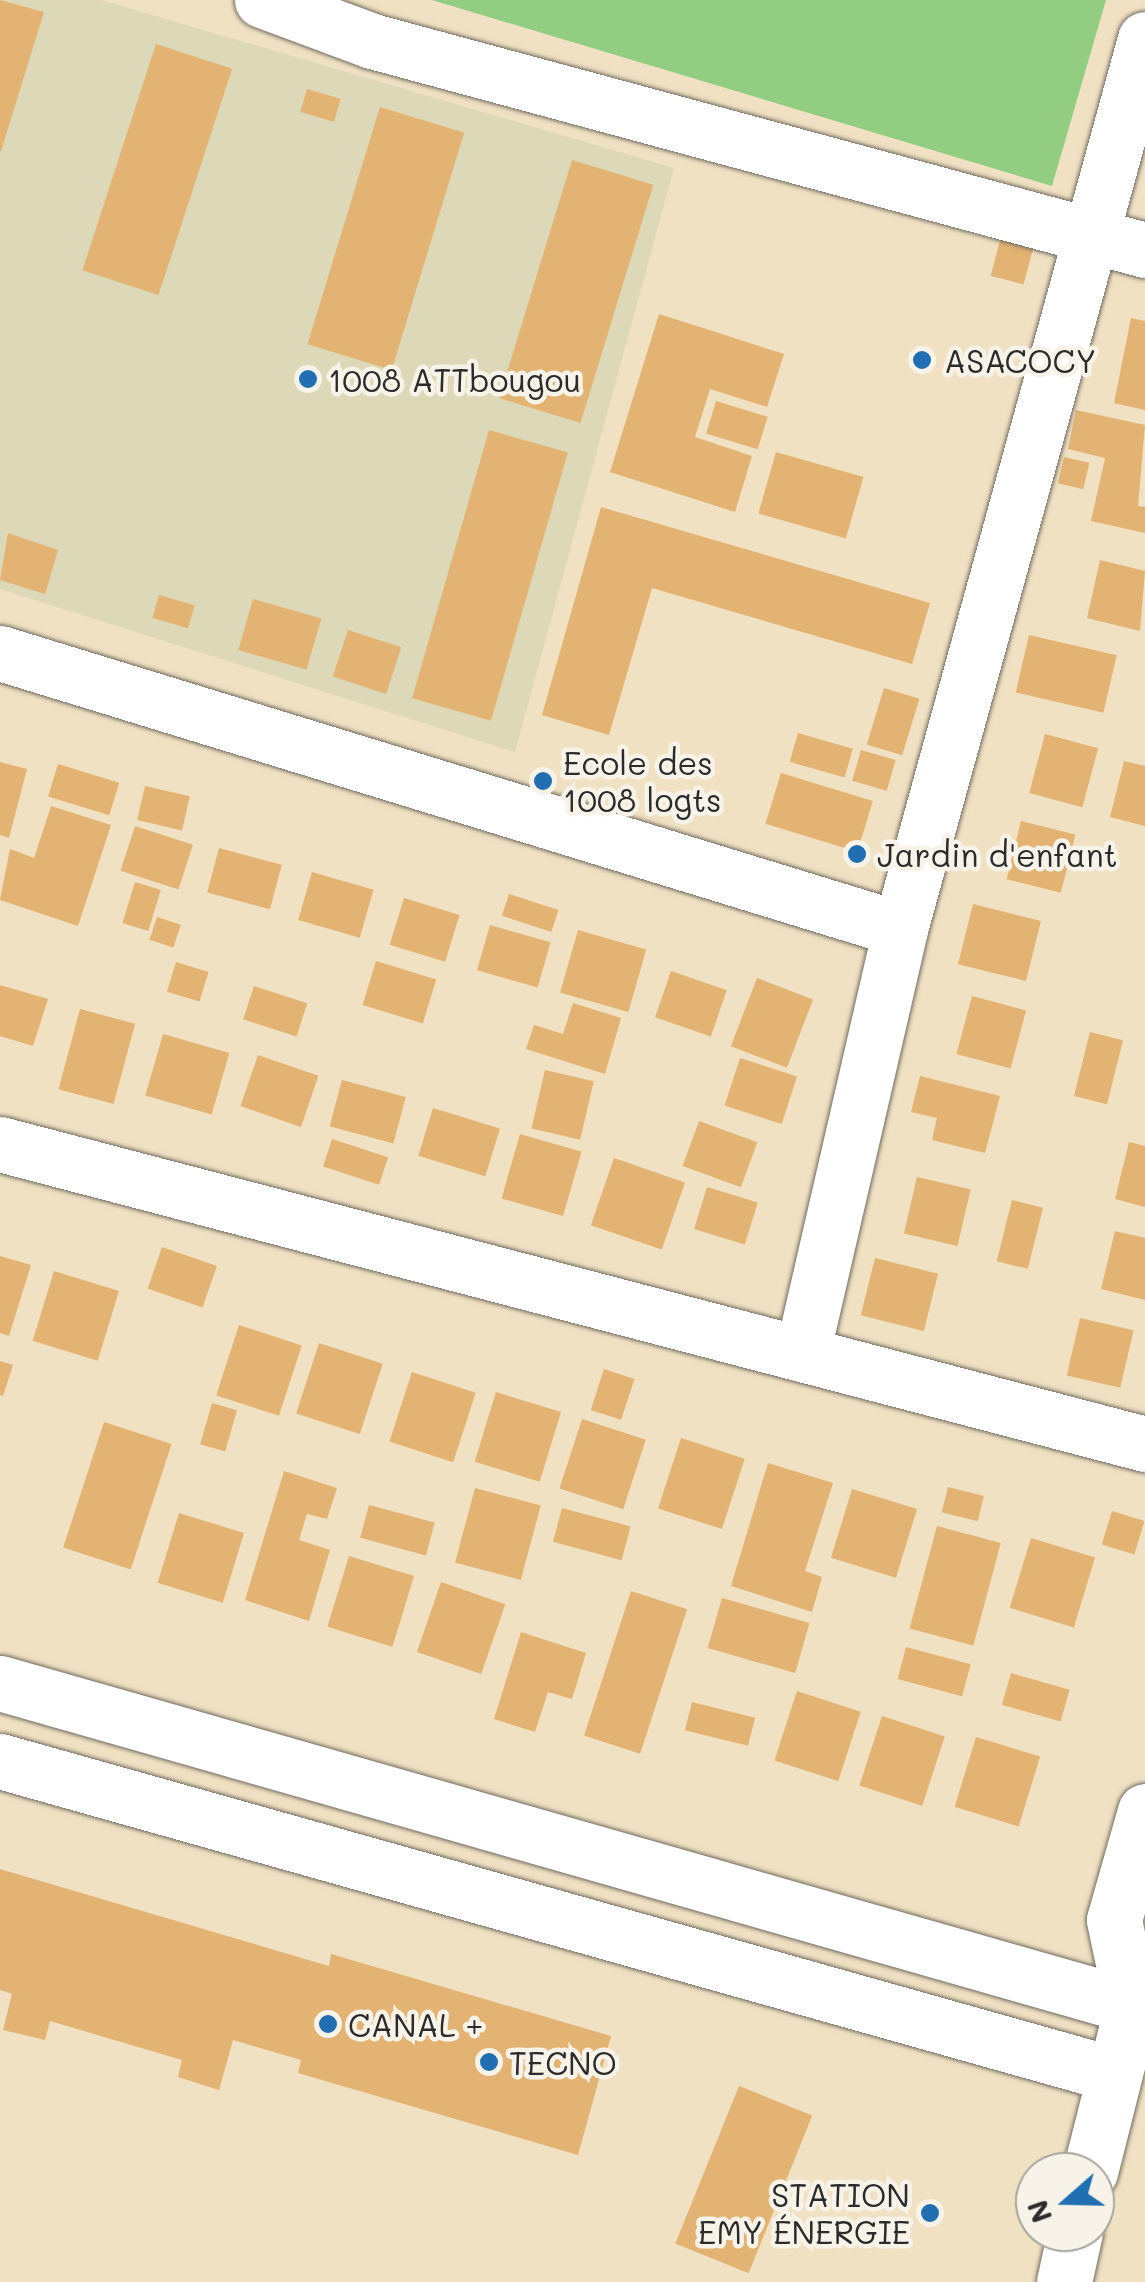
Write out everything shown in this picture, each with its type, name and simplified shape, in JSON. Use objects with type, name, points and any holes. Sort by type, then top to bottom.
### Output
[{"type":"street","points":[[262,0],[372,40],[1145,250]]},
{"type":"street","points":[[802,1354],[900,929],[1145,39]]},
{"type":"street","points":[[0,653],[900,929]]},
{"type":"street","points":[[0,1144],[1145,1444]]},
{"type":"street","points":[[0,1683],[1139,2007]]},
{"type":"street","points":[[0,1762],[1113,2074]]},
{"type":"street","points":[[1095,2152],[1113,2074],[1139,2007],[1114,1920],[1145,1811]]},
{"type":"street","points":[[1064,2282],[1071,2252]]},
{"type":"shaded area","name":"1008 ATTbougou","points":[[0,0],[101,0],[674,168],[515,752],[0,589]]},
{"type":"green space","points":[[432,0],[1106,0],[1052,186]]},
{"type":"building","points":[[0,0],[44,12],[1,151],[0,151]]},
{"type":"building","points":[[156,44],[232,69],[159,295],[82,270]]},
{"type":"building","points":[[307,89],[341,99],[334,122],[300,112]]},
{"type":"building","points":[[380,107],[464,133],[392,370],[307,344]]},
{"type":"building","points":[[572,160],[653,185],[580,423],[499,398]]},
{"type":"building","points":[[1001,237],[1034,246],[1023,284],[991,276]]},
{"type":"building","points":[[659,314],[784,354],[767,407],[710,389],[695,437],[752,456],[735,512],[610,472]]},
{"type":"building","points":[[1131,318],[1145,321],[1145,410],[1114,403]]},
{"type":"building","points":[[716,401],[768,417],[758,449],[706,434]]},
{"type":"building","points":[[1076,410],[1145,425],[1138,506],[1145,507],[1145,533],[1091,521],[1105,458],[1068,449]]},
{"type":"building","points":[[489,430],[568,453],[491,721],[412,698]]},
{"type":"building","points":[[776,452],[863,477],[846,539],[758,514]]},
{"type":"building","points":[[1064,457],[1089,463],[1083,489],[1058,483]]},
{"type":"building","points":[[601,507],[930,603],[912,664],[652,588],[609,735],[542,715]]},
{"type":"building","points":[[8,533],[58,550],[45,594],[0,580]]},
{"type":"building","points":[[1100,560],[1145,571],[1140,631],[1087,618]]},
{"type":"building","points":[[159,595],[195,605],[188,628],[152,618]]},
{"type":"building","points":[[253,599],[321,619],[307,670],[238,650]]},
{"type":"building","points":[[348,630],[401,647],[386,694],[333,677]]},
{"type":"building","points":[[1029,635],[1117,655],[1103,713],[1016,692]]},
{"type":"building","points":[[884,688],[919,699],[902,755],[867,744]]},
{"type":"building","points":[[798,733],[853,749],[845,778],[790,762]]},
{"type":"building","points":[[1045,734],[1098,748],[1082,807],[1029,793]]},
{"type":"building","points":[[861,750],[896,760],[887,791],[852,781]]},
{"type":"building","points":[[1124,761],[1145,766],[1145,826],[1110,817]]},
{"type":"building","points":[[0,762],[27,769],[9,838],[0,835]]},
{"type":"building","points":[[58,764],[119,783],[109,815],[48,797]]},
{"type":"building","points":[[781,773],[873,801],[857,852],[766,824]]},
{"type":"building","points":[[145,786],[190,796],[182,830],[137,820]]},
{"type":"building","points":[[51,806],[111,825],[78,926],[0,900],[10,849],[34,858]]},
{"type":"building","points":[[1021,821],[1075,835],[1061,893],[1006,879]]},
{"type":"building","points":[[135,826],[193,845],[178,890],[120,871]]},
{"type":"building","points":[[219,848],[282,865],[270,909],[207,892]]},
{"type":"building","points":[[312,872],[374,890],[360,938],[298,920]]},
{"type":"building","points":[[135,882],[161,890],[148,931],[122,923]]},
{"type":"building","points":[[509,894],[558,910],[551,932],[502,916]]},
{"type":"building","points":[[404,898],[459,915],[445,962],[390,945]]},
{"type":"building","points":[[973,904],[1041,921],[1026,981],[958,964]]},
{"type":"building","points":[[157,917],[181,925],[173,948],[150,940]]},
{"type":"building","points":[[490,925],[551,942],[538,988],[477,970]]},
{"type":"building","points":[[578,930],[646,950],[628,1012],[560,992]]},
{"type":"building","points":[[376,961],[436,979],[423,1023],[363,1005]]},
{"type":"building","points":[[176,962],[209,972],[199,1002],[167,992]]},
{"type":"building","points":[[671,971],[727,990],[711,1037],[655,1017]]},
{"type":"building","points":[[757,978],[813,1000],[787,1068],[731,1046]]},
{"type":"building","points":[[0,985],[48,999],[33,1046],[0,1036]]},
{"type":"building","points":[[254,986],[307,1003],[296,1037],[243,1019]]},
{"type":"building","points":[[972,996],[1026,1010],[1011,1068],[956,1054]]},
{"type":"building","points":[[573,1003],[621,1018],[605,1074],[526,1049],[534,1025],[563,1034]]},
{"type":"building","points":[[80,1009],[135,1024],[114,1104],[59,1089]]},
{"type":"building","points":[[1090,1032],[1123,1040],[1107,1104],[1074,1096]]},
{"type":"building","points":[[163,1034],[229,1053],[212,1115],[145,1096]]},
{"type":"building","points":[[258,1055],[319,1076],[301,1127],[240,1106]]},
{"type":"building","points":[[740,1058],[797,1077],[782,1124],[725,1106]]},
{"type":"building","points":[[545,1070],[594,1081],[580,1140],[532,1128]]},
{"type":"building","points":[[920,1076],[1000,1096],[985,1153],[932,1140],[937,1118],[911,1112]]},
{"type":"building","points":[[342,1080],[406,1097],[393,1143],[330,1126]]},
{"type":"building","points":[[433,1108],[500,1128],[485,1176],[418,1156]]},
{"type":"building","points":[[699,1121],[757,1142],[741,1187],[683,1166]]},
{"type":"building","points":[[520,1134],[582,1152],[563,1216],[502,1198]]},
{"type":"building","points":[[332,1139],[388,1157],[379,1185],[323,1167]]},
{"type":"building","points":[[1129,1142],[1145,1146],[1145,1207],[1115,1199]]},
{"type":"building","points":[[614,1158],[685,1182],[662,1250],[591,1225]]},
{"type":"building","points":[[917,1177],[971,1189],[958,1246],[904,1234]]},
{"type":"building","points":[[707,1187],[758,1202],[745,1245],[694,1229]]},
{"type":"building","points":[[1012,1200],[1043,1208],[1028,1269],[997,1261]]},
{"type":"building","points":[[1115,1231],[1145,1238],[1145,1300],[1101,1289]]},
{"type":"building","points":[[162,1247],[217,1266],[203,1307],[148,1289]]},
{"type":"building","points":[[0,1256],[31,1265],[9,1336],[0,1333]]},
{"type":"building","points":[[875,1258],[938,1274],[924,1331],[861,1315]]},
{"type":"building","points":[[54,1271],[119,1291],[98,1361],[33,1341]]},
{"type":"building","points":[[1080,1318],[1134,1330],[1120,1388],[1067,1375]]},
{"type":"building","points":[[239,1325],[302,1345],[279,1416],[216,1395]]},
{"type":"building","points":[[319,1343],[383,1364],[360,1434],[296,1413]]},
{"type":"building","points":[[0,1361],[13,1365],[3,1396],[0,1395]]},
{"type":"building","points":[[604,1369],[634,1379],[621,1420],[591,1410]]},
{"type":"building","points":[[412,1372],[476,1393],[453,1462],[389,1441]]},
{"type":"building","points":[[496,1392],[561,1412],[540,1482],[475,1462]]},
{"type":"building","points":[[212,1403],[237,1410],[225,1452],[200,1444]]},
{"type":"building","points":[[582,1419],[646,1440],[623,1509],[559,1488]]},
{"type":"building","points":[[104,1422],[172,1444],[131,1569],[63,1548]]},
{"type":"building","points":[[681,1438],[745,1459],[722,1529],[658,1508]]},
{"type":"building","points":[[768,1463],[833,1483],[805,1571],[822,1577],[812,1612],[731,1586]]},
{"type":"building","points":[[284,1471],[337,1488],[327,1519],[307,1514],[299,1540],[330,1550],[309,1621],[245,1600]]},
{"type":"building","points":[[948,1487],[984,1496],[978,1521],[942,1512]]},
{"type":"building","points":[[475,1488],[541,1506],[521,1580],[455,1562]]},
{"type":"building","points":[[852,1489],[917,1509],[896,1578],[831,1558]]},
{"type":"building","points":[[369,1505],[435,1523],[426,1555],[360,1538]]},
{"type":"building","points":[[562,1508],[631,1526],[622,1560],[553,1542]]},
{"type":"building","points":[[1112,1511],[1145,1521],[1134,1554],[1102,1544]]},
{"type":"building","points":[[179,1513],[244,1533],[223,1603],[158,1583]]},
{"type":"building","points":[[937,1526],[1001,1543],[973,1645],[910,1628]]},
{"type":"building","points":[[1031,1538],[1095,1558],[1074,1627],[1010,1608]]},
{"type":"building","points":[[349,1556],[414,1576],[392,1647],[327,1627]]},
{"type":"building","points":[[441,1582],[505,1604],[481,1674],[417,1652]]},
{"type":"building","points":[[631,1591],[687,1609],[640,1754],[584,1736]]},
{"type":"building","points":[[722,1598],[809,1623],[795,1673],[708,1648]]},
{"type":"building","points":[[521,1632],[586,1653],[572,1699],[548,1692],[535,1732],[494,1719]]},
{"type":"building","points":[[906,1647],[971,1664],[962,1696],[897,1679]]},
{"type":"building","points":[[1011,1673],[1070,1690],[1061,1722],[1002,1705]]},
{"type":"building","points":[[797,1691],[861,1712],[838,1781],[774,1760]]},
{"type":"building","points":[[692,1702],[755,1718],[748,1746],[685,1730]]},
{"type":"building","points":[[882,1716],[945,1736],[922,1806],[859,1785]]},
{"type":"building","points":[[976,1737],[1040,1757],[1019,1826],[955,1807]]},
{"type":"building","points":[[0,1869],[329,1966],[331,1954],[611,2036],[578,2155],[298,2073],[301,2060],[233,2040],[219,2090],[178,2077],[182,2060],[50,2021],[45,2040],[3,2030],[12,1994],[0,1990]]},
{"type":"building","points":[[739,2086],[812,2116],[749,2273],[675,2244]]},
{"type":"place","name":"ASACOCY","points":[[922,360]]},
{"type":"place","name":"1008 ATTbougou","points":[[308,379]]},
{"type":"place","name":"Ecole des 1008 logts","points":[[543,781]]},
{"type":"place","name":"Jardin d'enfant","points":[[857,854]]},
{"type":"place","name":"CANAL +","points":[[328,2024]]},
{"type":"place","name":"TECNO","points":[[489,2062]]},
{"type":"place","name":"STATION EMY ÉNERGIE","points":[[930,2213]]}]
